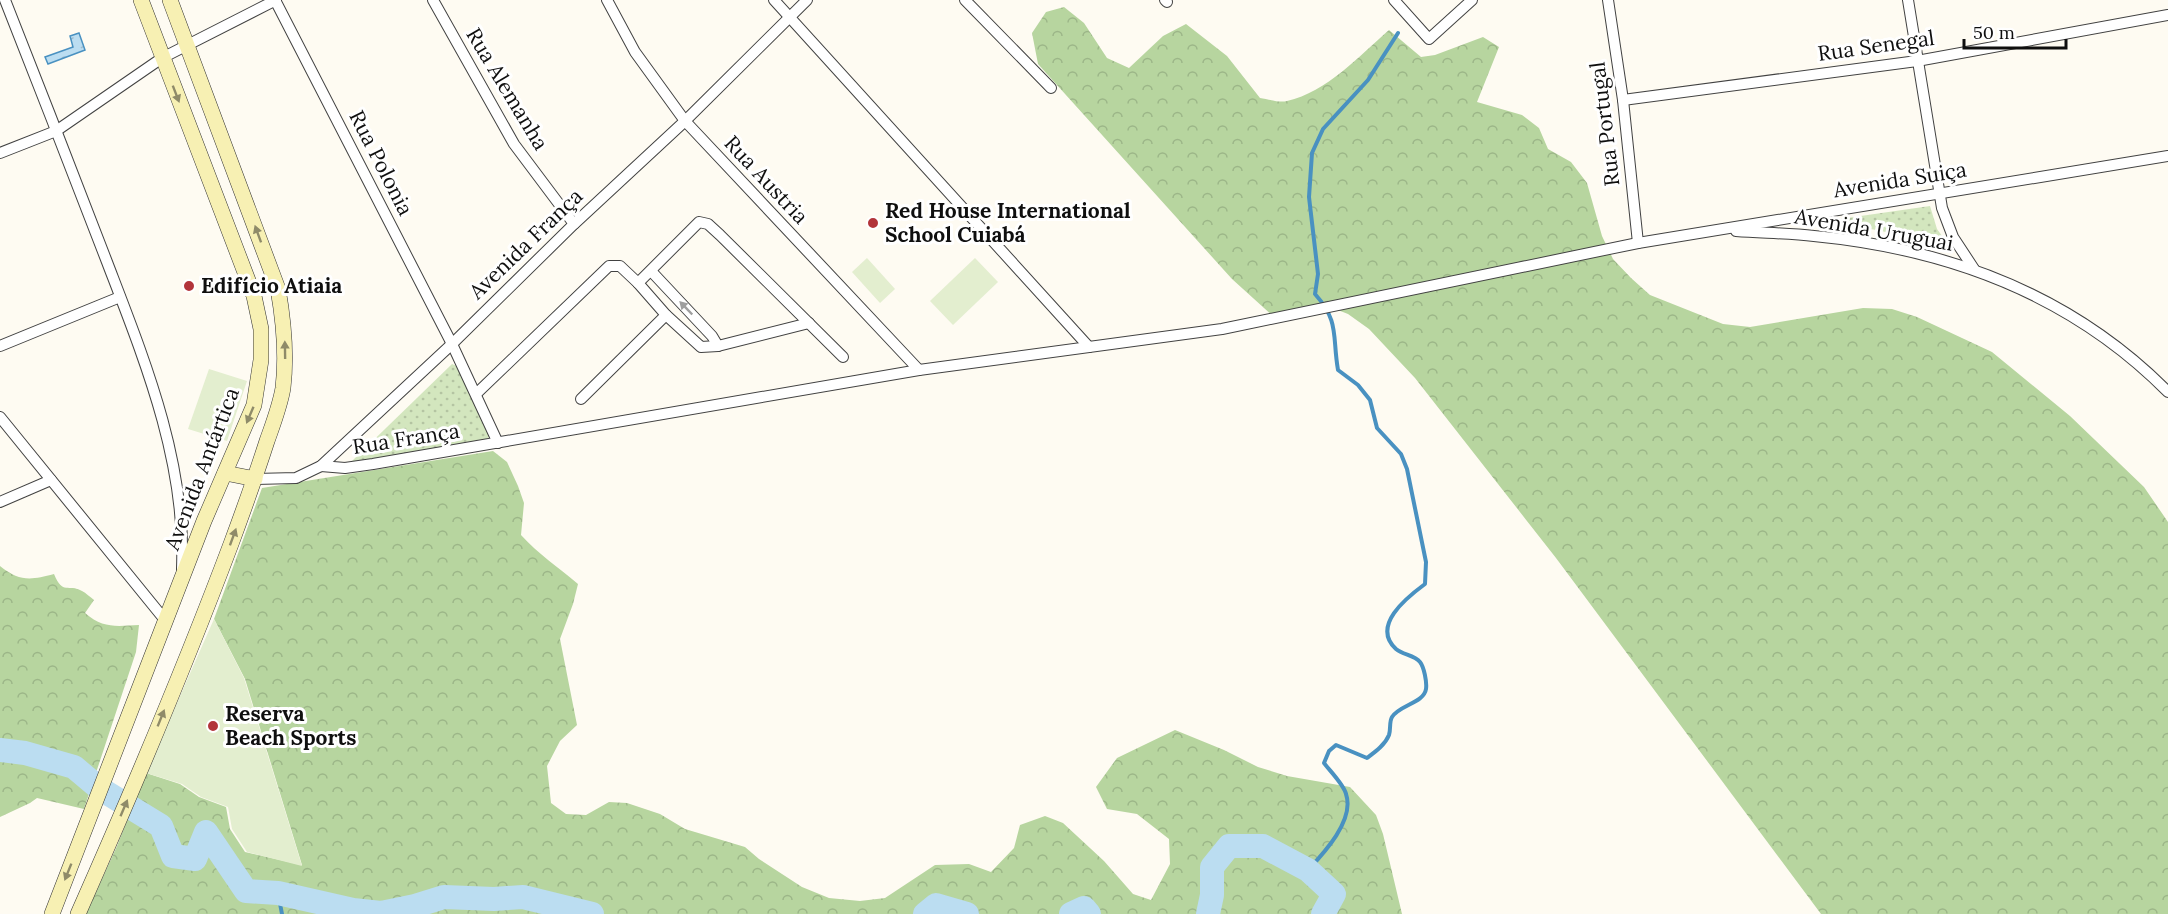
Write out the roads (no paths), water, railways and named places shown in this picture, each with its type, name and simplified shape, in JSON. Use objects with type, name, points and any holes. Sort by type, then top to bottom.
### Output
[{"type":"main road","name":"Avenida Antártica","points":[[52,914],[204,521],[254,405],[261,360],[261,329],[254,296],[141,0]]},
{"type":"main road","points":[[78,914],[211,597],[255,479],[282,391],[286,353],[280,300],[274,278],[170,0]]},
{"type":"main road","points":[[225,473],[255,479]]},
{"type":"street","points":[[5,0],[158,400],[176,477],[182,520],[182,580]]},
{"type":"street","points":[[0,153],[56,131],[162,58],[275,0]]},
{"type":"street","name":"Rua Polonia","points":[[275,0],[452,344]]},
{"type":"street","name":"Rua Alemanha","points":[[433,0],[513,144],[574,224]]},
{"type":"street","name":"Rua Austria","points":[[607,0],[635,52],[685,122],[919,370]]},
{"type":"street","points":[[774,0],[1089,347]]},
{"type":"street","name":"Avenida França","points":[[255,479],[297,478],[321,466],[452,344],[574,224],[685,122],[807,0]]},
{"type":"street","points":[[965,0],[1051,88]]},
{"type":"street","points":[[1394,0],[1429,39],[1472,0]]},
{"type":"street","name":"Rua Portugal","points":[[1608,0],[1623,100],[1638,243]]},
{"type":"street","points":[[1908,0],[1944,216],[1953,237],[1974,269]]},
{"type":"street","name":"Rua Senegal","points":[[1623,100],[1917,61],[2168,15]]},
{"type":"street","name":"Avenida Suiça","points":[[1089,347],[1222,329],[1638,243],[2168,156]]},
{"type":"street","points":[[638,283],[699,222],[708,224],[843,357]]},
{"type":"street","name":"Avenida Uruguai","points":[[1715,230],[1826,238],[1913,252],[1974,269],[2033,294],[2088,326],[2134,361],[2168,392]]},
{"type":"street","points":[[476,394],[609,266],[620,266],[666,315],[700,346],[718,346],[809,323]]},
{"type":"street","points":[[651,271],[712,336],[718,346]]},
{"type":"street","points":[[0,346],[120,297]]},
{"type":"street","points":[[581,399],[666,315]]},
{"type":"street","points":[[452,344],[498,443]]},
{"type":"street","name":"Rua França","points":[[321,466],[345,468],[919,370],[1089,347]]},
{"type":"street","points":[[0,417],[165,620]]},
{"type":"street","points":[[0,502],[51,480]]},
{"type":"water","points":[[79,33],[85,50],[48,64],[45,57],[73,47],[70,36]]},
{"type":"waterway","points":[[1308,870],[1336,835],[1342,825],[1348,804],[1345,790],[1324,763],[1329,751],[1336,745],[1367,758],[1387,739],[1391,719],[1395,713],[1421,698],[1426,689],[1425,675],[1420,662],[1396,649],[1389,640],[1387,631],[1394,613],[1425,584],[1426,562],[1407,469],[1401,454],[1377,428],[1370,400],[1358,385],[1338,370],[1332,321],[1315,294],[1318,274],[1309,197],[1312,153],[1323,129],[1368,80],[1398,33]]},
{"type":"waterway","points":[[0,750],[25,753],[74,767],[99,788],[161,826],[173,856],[195,859],[206,832],[246,891],[278,893],[353,910],[381,913],[444,897],[494,899],[523,897],[592,914]]},
{"type":"waterway","points":[[1208,914],[1212,895],[1212,867],[1229,846],[1263,846],[1308,870],[1334,894],[1323,914]]},
{"type":"waterway","points":[[278,893],[282,914]]},
{"type":"waterway","points":[[925,914],[936,905],[967,914]]},
{"type":"waterway","points":[[1071,914],[1084,908],[1089,914]]},
{"type":"place","name":"Red House International School Cuiabá","points":[[873,223]]},
{"type":"place","name":"Edifício Atiaia","points":[[189,286]]},
{"type":"place","name":"Reserva Beach Sports","points":[[213,726]]}]
